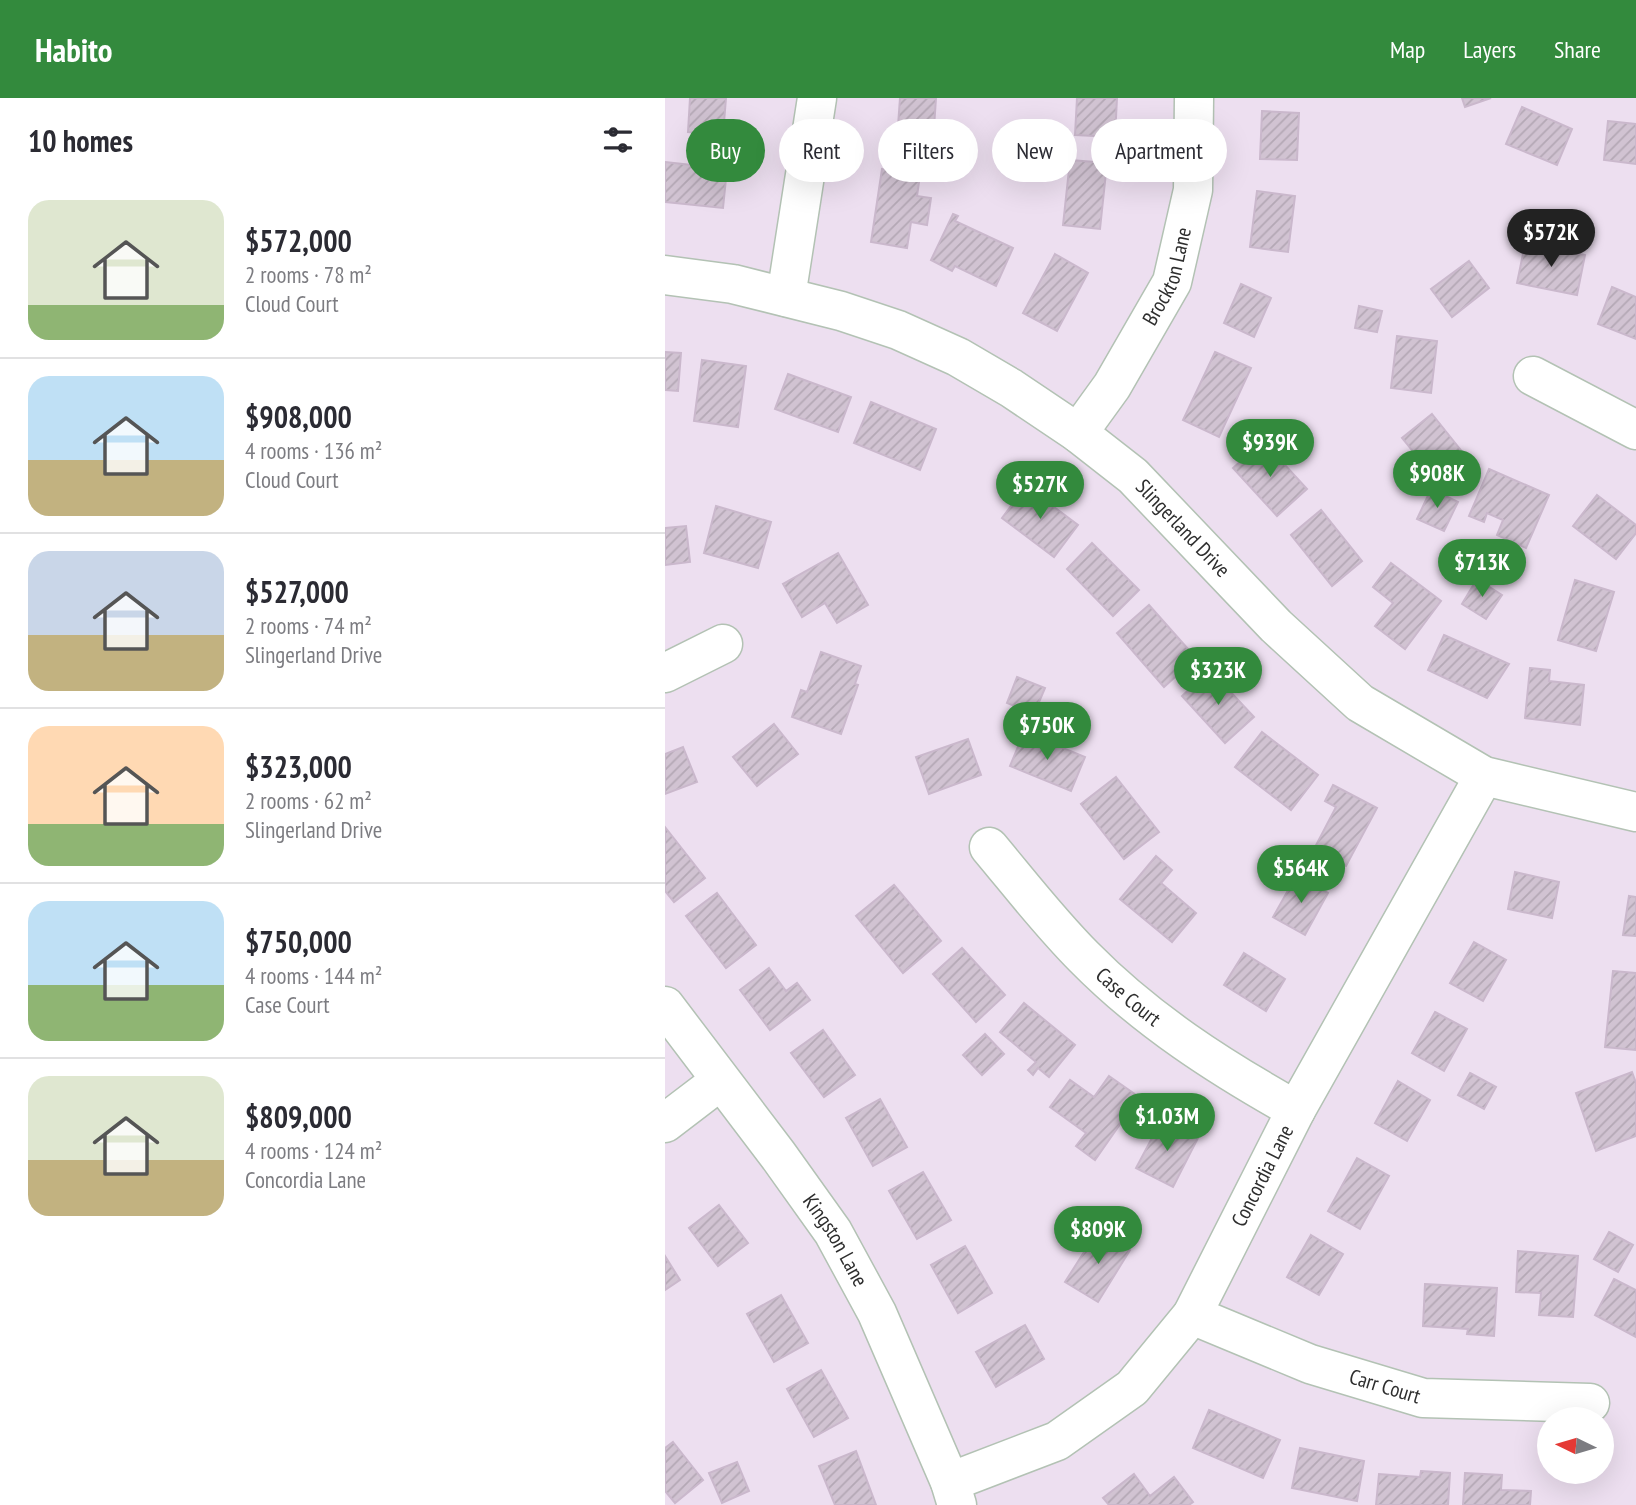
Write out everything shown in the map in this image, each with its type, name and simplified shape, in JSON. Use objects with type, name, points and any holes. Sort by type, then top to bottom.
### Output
[{"type":"street","points":[[786,297],[817,98]]},
{"type":"street","name":"Brockton Lane","points":[[1078,433],[1112,386],[1172,282],[1193,190],[1194,98]]},
{"type":"street","name":"Slingerland Drive","points":[[665,275],[733,285],[841,311],[898,330],[958,357],[1011,388],[1078,433],[1133,476],[1276,626],[1360,703],[1484,776],[1636,812]]},
{"type":"street","points":[[1533,376],[1636,430]]},
{"type":"street","points":[[665,673],[723,644]]},
{"type":"street","name":"Concordia Lane","points":[[954,1494],[1057,1441],[1132,1388],[1192,1315],[1296,1110],[1484,776]]},
{"type":"street","name":"Case Court","points":[[989,847],[1084,957],[1137,1005],[1189,1046],[1235,1076],[1296,1110]]},
{"type":"street","name":"Kingston Lane","points":[[665,1006],[833,1232],[877,1314],[954,1494]]},
{"type":"street","points":[[665,1122],[720,1081]]},
{"type":"street","name":"Carr Court","points":[[1192,1315],[1310,1364],[1423,1398],[1590,1403]]},
{"type":"building","points":[[690,98],[726,98],[724,119],[689,119]]},
{"type":"building","points":[[900,98],[936,98],[935,119],[898,119]]},
{"type":"building","points":[[1077,98],[1117,98],[1116,119],[1091,119],[1091,136],[1077,135]]},
{"type":"building","points":[[1462,98],[1491,98],[1465,107]]},
{"type":"building","points":[[1522,107],[1572,129],[1557,165],[1506,144]]},
{"type":"building","points":[[1262,111],[1299,113],[1297,160],[1260,159]]},
{"type":"building","points":[[1608,121],[1636,124],[1636,164],[1604,160]]},
{"type":"building","points":[[1077,161],[1091,162],[1091,182],[1105,182],[1100,229],[1063,225],[1068,182],[1077,182]]},
{"type":"building","points":[[665,162],[686,164],[686,182],[726,182],[723,208],[665,202]]},
{"type":"building","points":[[880,182],[919,182],[917,196],[931,198],[927,225],[911,222],[907,248],[871,242]]},
{"type":"building","points":[[1257,191],[1295,196],[1288,252],[1250,247]]},
{"type":"building","points":[[953,214],[958,216],[955,221],[1013,248],[996,286],[955,266],[952,271],[931,260]]},
{"type":"building","points":[[1525,244],[1585,255],[1577,295],[1517,283]]},
{"type":"building","points":[[1055,254],[1088,273],[1057,331],[1023,313]]},
{"type":"building","points":[[1469,261],[1489,288],[1452,317],[1431,289]]},
{"type":"building","points":[[1241,284],[1271,298],[1254,337],[1224,323]]},
{"type":"building","points":[[1612,287],[1636,297],[1636,339],[1598,324]]},
{"type":"building","points":[[1359,306],[1382,311],[1377,332],[1355,328]]},
{"type":"building","points":[[1397,336],[1437,341],[1431,393],[1391,388]]},
{"type":"building","points":[[665,352],[681,353],[678,391],[665,390]]},
{"type":"building","points":[[1215,352],[1251,368],[1219,437],[1183,420]]},
{"type":"building","points":[[702,360],[746,366],[738,427],[694,421]]},
{"type":"building","points":[[788,374],[851,397],[838,432],[775,409]]},
{"type":"building","points":[[871,402],[936,429],[920,470],[854,443]]},
{"type":"building","points":[[1432,414],[1472,464],[1443,488],[1402,438]]},
{"type":"building","points":[[1263,441],[1307,489],[1277,516],[1233,468]]},
{"type":"building","points":[[1489,469],[1549,495],[1526,548],[1497,535],[1503,520],[1487,513],[1484,522],[1469,516]]},
{"type":"building","points":[[1026,486],[1078,525],[1054,557],[1002,518]]},
{"type":"building","points":[[1431,489],[1458,502],[1444,531],[1417,519]]},
{"type":"building","points":[[1597,495],[1636,525],[1636,533],[1616,559],[1573,526]]},
{"type":"building","points":[[716,506],[771,522],[758,568],[704,553]]},
{"type":"building","points":[[1321,510],[1362,561],[1332,586],[1291,535]]},
{"type":"building","points":[[686,526],[690,562],[665,565],[665,528]]},
{"type":"building","points":[[1092,543],[1139,590],[1113,616],[1067,569]]},
{"type":"building","points":[[838,553],[868,605],[837,623],[825,603],[802,617],[783,584]]},
{"type":"building","points":[[1391,563],[1441,601],[1405,649],[1375,626],[1393,603],[1373,587]]},
{"type":"building","points":[[1477,579],[1502,595],[1486,619],[1462,604]]},
{"type":"building","points":[[1575,580],[1614,592],[1596,651],[1558,640]]},
{"type":"building","points":[[1149,605],[1196,658],[1164,687],[1117,633]]},
{"type":"building","points":[[1444,635],[1509,664],[1487,698],[1428,670]]},
{"type":"building","points":[[821,652],[861,666],[855,684],[858,685],[841,734],[792,717],[801,690],[807,692]]},
{"type":"building","points":[[1530,668],[1550,670],[1549,681],[1584,685],[1580,725],[1525,718]]},
{"type":"building","points":[[1210,670],[1254,717],[1225,743],[1182,696]]},
{"type":"building","points":[[1017,677],[1045,688],[1034,714],[1007,703]]},
{"type":"building","points":[[774,724],[798,754],[757,786],[733,757]]},
{"type":"building","points":[[1024,732],[1085,757],[1071,791],[1010,766]]},
{"type":"building","points":[[1262,732],[1318,775],[1291,810],[1235,767]]},
{"type":"building","points":[[968,739],[981,775],[929,794],[916,757]]},
{"type":"building","points":[[683,747],[697,782],[665,794],[665,754]]},
{"type":"building","points":[[1116,777],[1159,832],[1124,859],[1081,804]]},
{"type":"building","points":[[1333,785],[1377,808],[1346,866],[1314,849],[1336,807],[1325,801]]},
{"type":"building","points":[[665,827],[705,878],[674,902],[665,891]]},
{"type":"building","points":[[1156,856],[1172,870],[1161,883],[1196,913],[1172,942],[1120,899]]},
{"type":"building","points":[[1515,872],[1559,882],[1552,918],[1508,909]]},
{"type":"building","points":[[1296,876],[1328,893],[1305,935],[1273,917]]},
{"type":"building","points":[[894,885],[941,941],[903,973],[856,916]]},
{"type":"building","points":[[717,893],[756,945],[726,968],[686,916]]},
{"type":"building","points":[[1629,896],[1636,897],[1636,936],[1623,935]]},
{"type":"building","points":[[1474,942],[1506,960],[1483,1001],[1450,983]]},
{"type":"building","points":[[962,948],[1005,995],[976,1022],[933,974]]},
{"type":"building","points":[[1244,953],[1285,979],[1266,1011],[1224,985]]},
{"type":"building","points":[[769,968],[786,991],[797,983],[810,1000],[770,1030],[740,990]]},
{"type":"building","points":[[1613,971],[1636,973],[1636,1050],[1605,1047]]},
{"type":"building","points":[[1024,1003],[1075,1045],[1049,1077],[1038,1068],[1033,1075],[1028,1070],[1036,1062],[1000,1032]]},
{"type":"building","points":[[1435,1012],[1467,1029],[1444,1071],[1412,1053]]},
{"type":"building","points":[[823,1030],[855,1075],[824,1097],[791,1053]]},
{"type":"building","points":[[985,1034],[1004,1054],[982,1075],[963,1055]]},
{"type":"building","points":[[1632,1072],[1636,1083],[1636,1136],[1596,1151],[1576,1093]]},
{"type":"building","points":[[1470,1073],[1496,1087],[1484,1109],[1458,1095]]},
{"type":"building","points":[[1109,1076],[1139,1097],[1095,1160],[1076,1146],[1086,1133],[1050,1107],[1070,1080],[1094,1097]]},
{"type":"building","points":[[1398,1081],[1430,1100],[1407,1141],[1375,1123]]},
{"type":"building","points":[[880,1099],[907,1147],[873,1166],[846,1118]]},
{"type":"building","points":[[1162,1119],[1198,1138],[1173,1187],[1136,1168]]},
{"type":"building","points":[[1357,1158],[1389,1176],[1360,1229],[1328,1211]]},
{"type":"building","points":[[923,1172],[951,1220],[917,1239],[889,1191]]},
{"type":"building","points":[[719,1205],[748,1243],[718,1266],[689,1228]]},
{"type":"building","points":[[1098,1230],[1130,1250],[1098,1302],[1065,1282]]},
{"type":"building","points":[[1609,1232],[1633,1245],[1618,1272],[1594,1259]]},
{"type":"building","points":[[1311,1235],[1343,1254],[1319,1295],[1287,1277]]},
{"type":"building","points":[[965,1246],[992,1293],[958,1313],[931,1265]]},
{"type":"building","points":[[1518,1251],[1578,1256],[1573,1317],[1539,1315],[1541,1293],[1516,1292]]},
{"type":"building","points":[[665,1256],[680,1280],[665,1290]]},
{"type":"building","points":[[1614,1279],[1636,1290],[1636,1337],[1595,1315]]},
{"type":"building","points":[[1425,1284],[1497,1288],[1494,1336],[1467,1334],[1468,1329],[1423,1326]]},
{"type":"building","points":[[781,1295],[808,1343],[774,1362],[747,1314]]},
{"type":"building","points":[[1025,1325],[1044,1359],[996,1387],[976,1352]]},
{"type":"building","points":[[821,1370],[848,1418],[814,1437],[787,1389]]},
{"type":"building","points":[[1209,1410],[1280,1440],[1263,1478],[1193,1448]]},
{"type":"building","points":[[673,1442],[703,1480],[675,1503],[665,1491],[665,1448]]},
{"type":"building","points":[[1300,1448],[1364,1461],[1357,1501],[1292,1488]]},
{"type":"building","points":[[856,1451],[876,1505],[835,1505],[819,1466]]},
{"type":"building","points":[[737,1462],[749,1491],[722,1503],[709,1473]]},
{"type":"building","points":[[1421,1471],[1450,1473],[1448,1505],[1376,1505],[1379,1474],[1420,1477]]},
{"type":"building","points":[[1465,1473],[1502,1475],[1501,1490],[1531,1491],[1530,1505],[1463,1505]]},
{"type":"building","points":[[1134,1474],[1150,1496],[1174,1477],[1193,1502],[1189,1505],[1109,1505],[1103,1498]]}]
